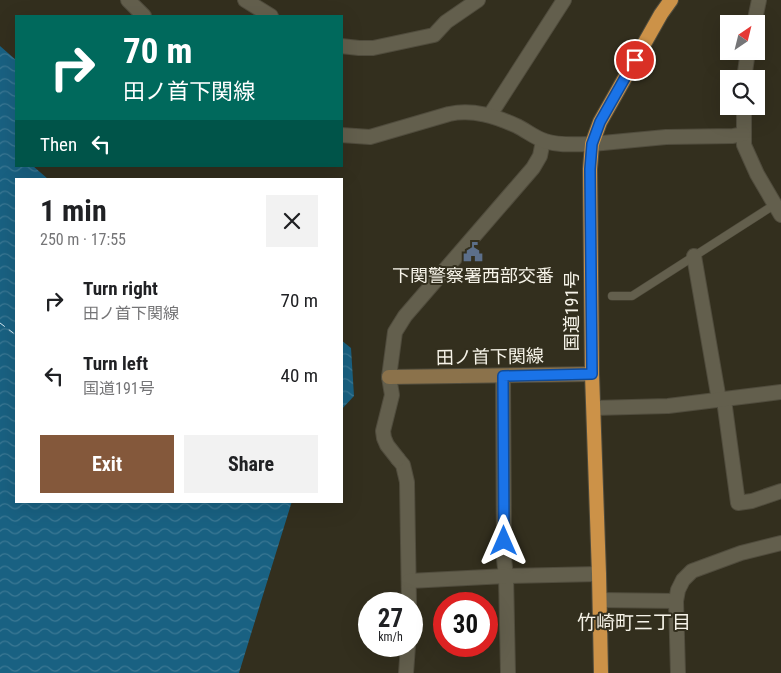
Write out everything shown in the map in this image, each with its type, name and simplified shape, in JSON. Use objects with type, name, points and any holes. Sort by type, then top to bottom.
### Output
[{"type":"highway","name":"国道191号","points":[[601,673],[600,574],[592,374],[590,169],[592,144],[600,122],[661,14],[671,0]]},
{"type":"main road","name":"田ノ首下関線","points":[[389,378],[592,374]]},
{"type":"street","points":[[128,0],[143,15]]},
{"type":"street","points":[[245,0],[269,15]]},
{"type":"street","points":[[343,46],[373,48],[434,35],[446,22],[478,0]]},
{"type":"street","points":[[490,115],[564,0]]},
{"type":"street","points":[[756,15],[760,0]]},
{"type":"street","points":[[343,135],[370,137],[460,112],[490,115],[518,126],[543,141],[556,144],[592,144],[666,137],[733,136],[743,134]]},
{"type":"street","points":[[744,115],[744,145],[777,210]]},
{"type":"street","points":[[409,592],[407,482],[403,466],[387,445],[383,431],[392,396],[389,378],[395,332],[405,316],[533,168],[540,156],[543,141]]},
{"type":"street","points":[[694,256],[738,503],[752,502],[781,491]]},
{"type":"street","points":[[503,376],[504,559],[508,673]]},
{"type":"street","points":[[594,408],[668,406],[781,392]]},
{"type":"street","points":[[678,673],[676,601],[678,590],[683,580],[692,571],[741,553],[781,543]]},
{"type":"street","points":[[409,581],[600,574]]},
{"type":"street","points":[[600,600],[676,601]]},
{"type":"street","points":[[406,673],[407,657]]},
{"type":"lane","points":[[612,296],[632,296],[694,256],[777,210]]},
{"type":"water","points":[[0,46],[15,59],[15,167],[34,167],[47,178],[15,178],[15,503],[291,503],[239,673],[0,673]]},
{"type":"water","points":[[343,342],[351,348],[354,396],[343,408]]},
{"type":"ferry route","points":[[0,323],[15,334]]},
{"type":"place","name":"下関警察署西部交番","points":[[473,252]]},
{"type":"district","name":"竹崎町三丁目","points":[[634,622]]},
{"type":"route","points":[[504,541],[503,376],[592,374],[590,169],[592,144],[600,122],[635,60]]}]
